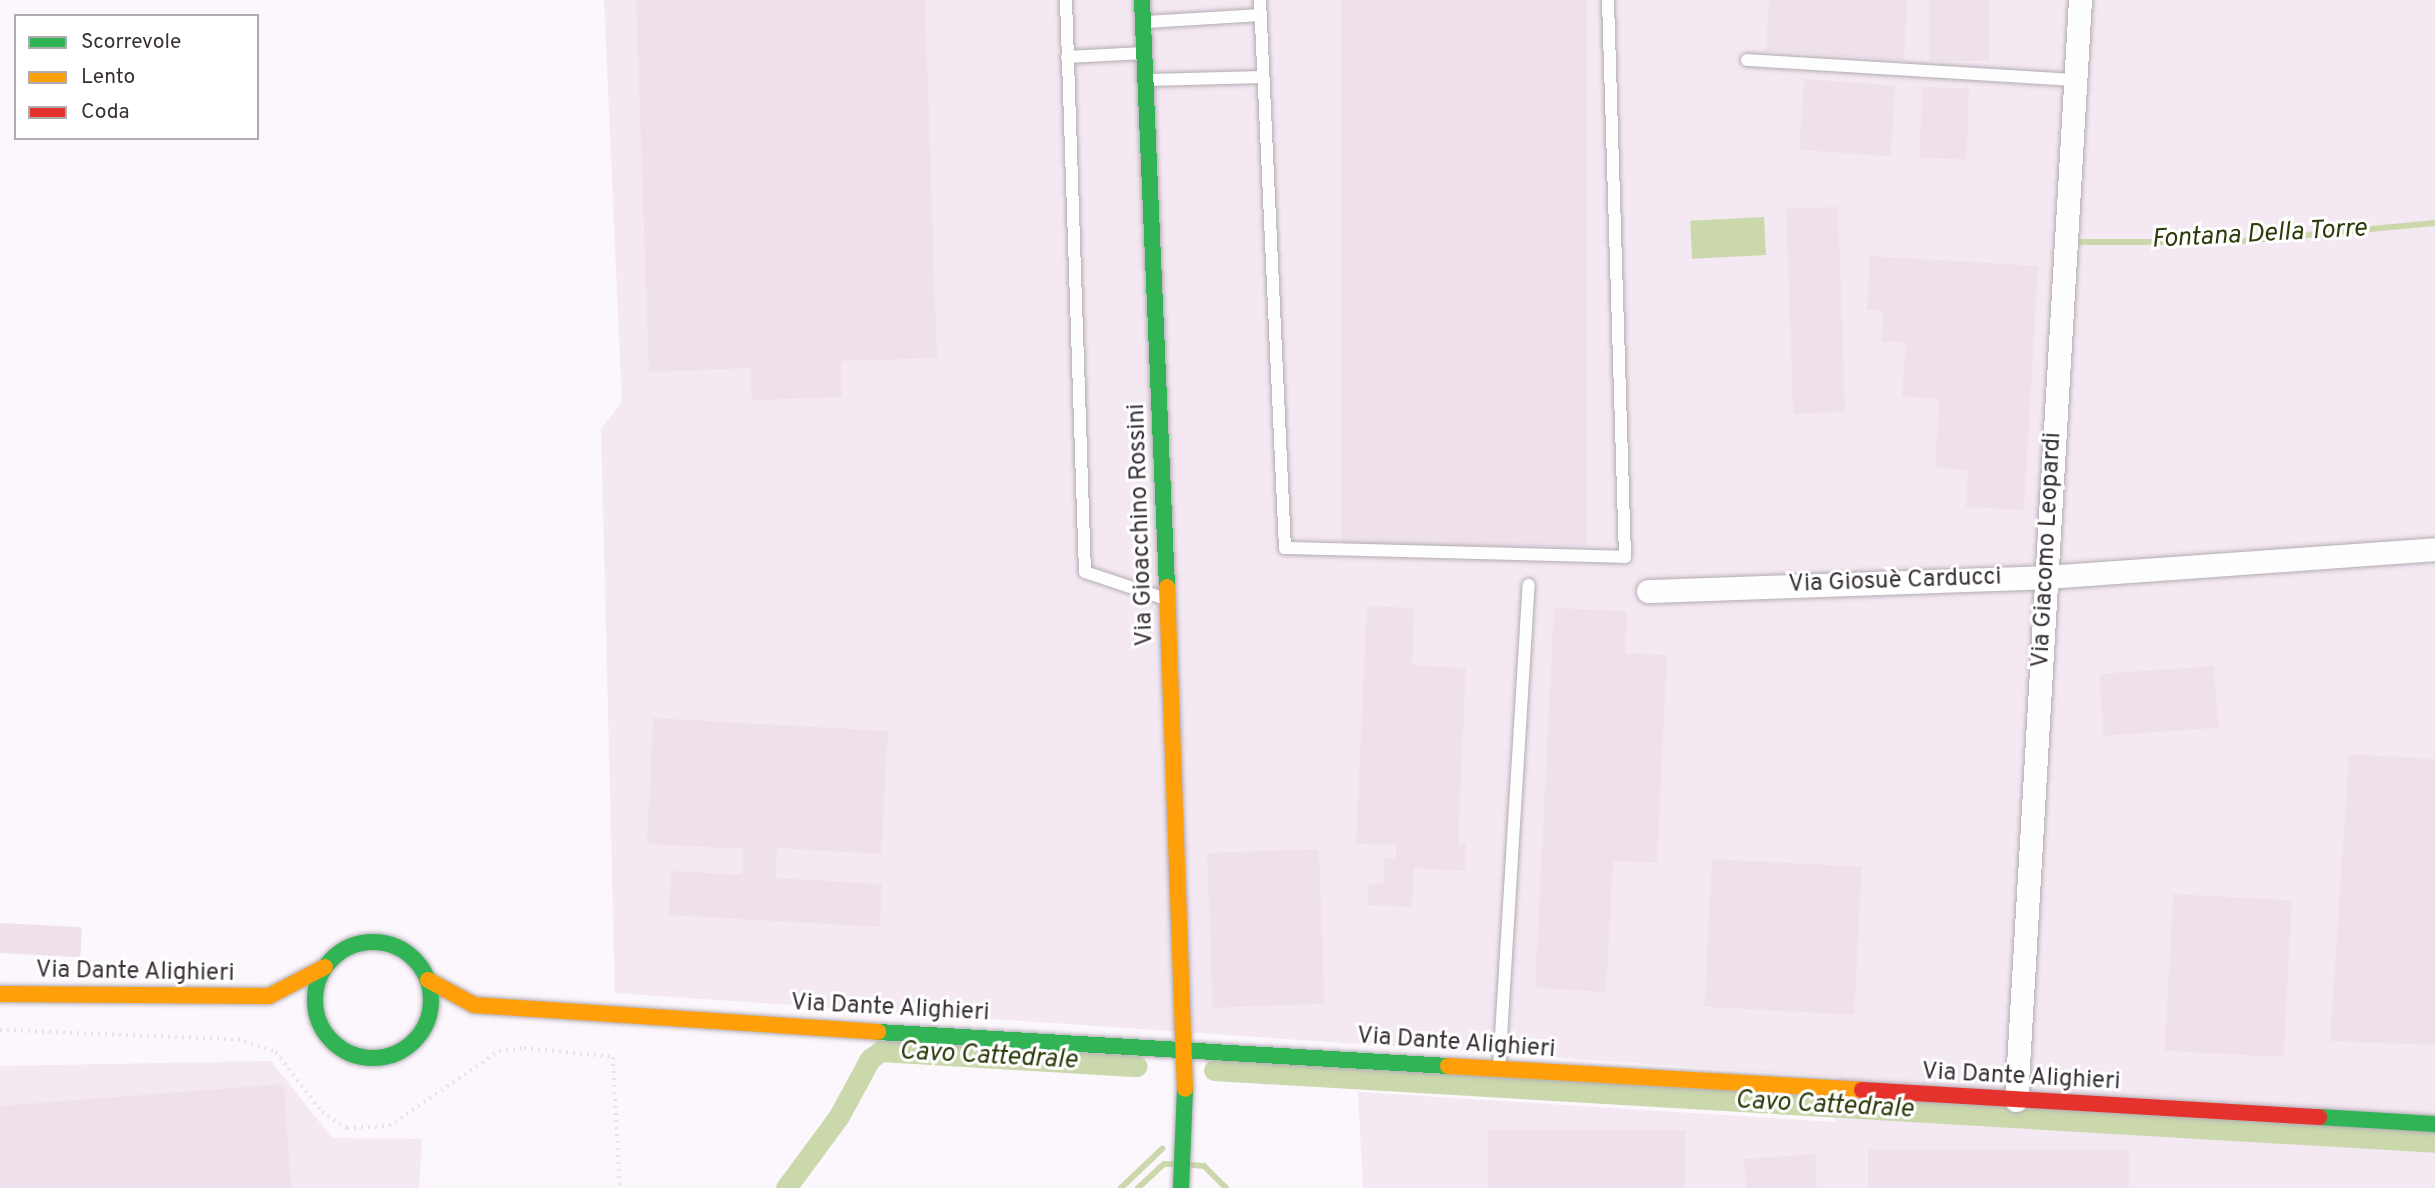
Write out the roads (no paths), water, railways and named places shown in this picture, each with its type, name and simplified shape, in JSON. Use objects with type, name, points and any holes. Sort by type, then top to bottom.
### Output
[{"type":"main road","name":"Via Gioacchino Rossini","points":[[1142,0],[1187,1049],[1181,1172]]},
{"type":"main road","points":[[384,943],[415,960],[428,980],[431,996],[427,1022],[408,1047],[370,1059],[343,1051],[319,1024],[315,992],[324,967],[353,945],[384,943]]},
{"type":"main road","name":"Via Dante Alighieri","points":[[0,994],[269,996],[324,967]]},
{"type":"main road","name":"Via Dante Alighieri","points":[[428,980],[474,1005]]},
{"type":"main road","name":"Via Dante Alighieri","points":[[269,996],[319,1024]]},
{"type":"main road","name":"Via Dante Alighieri","points":[[427,1022],[474,1005],[2435,1124]]},
{"type":"street","name":"Via Giacomo Leopardi","points":[[2016,1100],[2080,0]]},
{"type":"street","name":"Via Giosuè Carducci","points":[[1648,591],[2047,577],[2435,549]]},
{"type":"lane","points":[[1066,0],[1085,572],[1168,599]]},
{"type":"lane","points":[[1260,0],[1285,548],[1625,557],[1608,0]]},
{"type":"lane","points":[[1143,22],[1261,15]]},
{"type":"lane","points":[[1068,57],[1145,53]]},
{"type":"lane","points":[[1747,60],[2076,80]]},
{"type":"lane","points":[[1146,80],[1264,77]]},
{"type":"lane","points":[[1499,1069],[1529,585]]},
{"type":"waterway","name":"Fontana Della Torre","points":[[2082,242],[2233,242],[2435,223]]},
{"type":"waterway","name":"Cavo Cattedrale","points":[[786,1188],[839,1116],[870,1059],[881,1051],[1137,1066]]},
{"type":"waterway","name":"Cavo Cattedrale","points":[[1214,1070],[2435,1142]]},
{"type":"waterway","name":"Fontana Della Torre","points":[[1121,1188],[1162,1149]]},
{"type":"waterway","points":[[1138,1188],[1164,1164],[1172,1164]]},
{"type":"waterway","points":[[1193,1165],[1204,1166],[1226,1188]]}]
